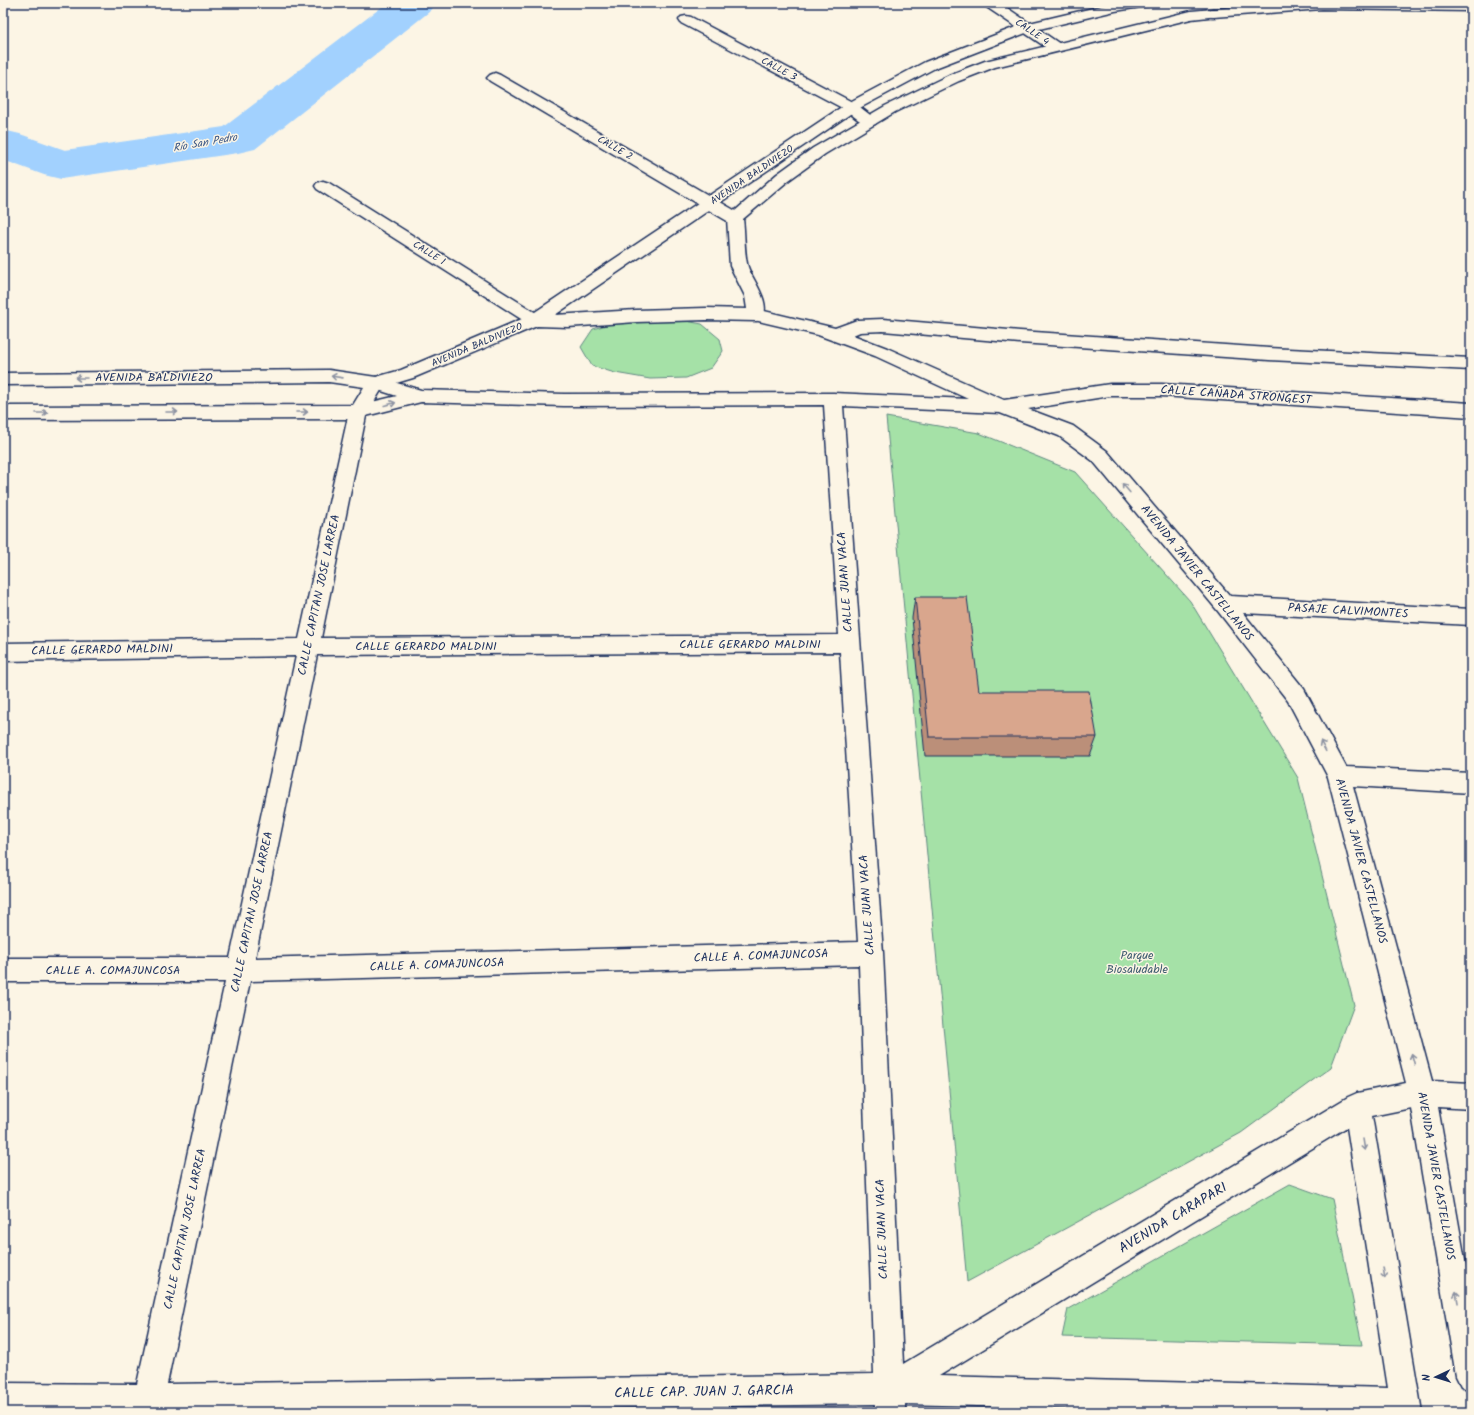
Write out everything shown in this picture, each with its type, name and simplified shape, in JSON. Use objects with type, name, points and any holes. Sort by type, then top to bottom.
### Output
[{"type":"street","name":"CALLE 4","points":[[990,3],[1055,47]]},
{"type":"street","name":"AVENIDA BALDIVIEZO","points":[[376,383],[407,374],[535,320],[851,107],[930,65],[1026,28],[1116,7],[1143,3]]},
{"type":"street","points":[[756,315],[754,296],[739,266],[735,218],[783,178],[819,151],[890,109],[954,78],[990,64],[1191,15],[1209,8],[1322,5],[1471,7]]},
{"type":"street","name":"CALLE 3","points":[[686,20],[851,107],[870,121]]},
{"type":"street","name":"CALLE 2","points":[[495,78],[735,218]]},
{"type":"street","name":"CALLE 1","points":[[324,186],[535,320]]},
{"type":"street","points":[[535,320],[568,322],[636,316],[706,314],[756,315],[822,330],[836,335],[881,352],[1002,407]]},
{"type":"street","points":[[836,335],[857,326],[883,325],[1269,354],[1471,364]]},
{"type":"street","name":"AVENIDA BALDIVIEZO","points":[[3,378],[328,376],[376,383],[421,396]]},
{"type":"street","points":[[358,412],[376,383]]},
{"type":"street","name":"CALLE CAÑADA STRONGEST","points":[[1002,407],[1110,390],[1162,390],[1471,410]]},
{"type":"street","points":[[3,413],[358,412],[421,396],[564,400],[833,399],[1002,407]]},
{"type":"street","name":"CALLE JUAN VACA","points":[[833,399],[871,953],[890,1400]]},
{"type":"street","name":"AVENIDA JAVIER CASTELLANOS","points":[[1002,407],[1066,431],[1100,456],[1224,604],[1296,695],[1339,776],[1422,1093],[1471,1376]]},
{"type":"street","name":"CALLE CAPITAN JOSE LARREA","points":[[148,1406],[358,412]]},
{"type":"street","name":"PASAJE CALVIMONTES","points":[[1224,604],[1471,617]]},
{"type":"street","name":"CALLE GERARDO MALDINI","points":[[3,652],[308,647],[849,643]]},
{"type":"street","points":[[1339,776],[1471,783]]},
{"type":"street","name":"CALLE A. COMAJUNCOSA","points":[[3,970],[240,970],[871,953]]},
{"type":"street","name":"AVENIDA CARAPARI","points":[[890,1400],[1357,1106],[1422,1093],[1471,1096]]},
{"type":"street","points":[[1357,1106],[1406,1408]]},
{"type":"street","name":"CALLE CAP. JUAN J. GARCIA","points":[[3,1398],[148,1406],[890,1400],[1406,1408]]},
{"type":"green space","points":[[664,317],[702,324],[720,339],[723,351],[711,368],[686,378],[650,379],[615,373],[592,366],[581,347],[593,329],[619,321]]},
{"type":"green space","name":"Parque Biosaludable","points":[[886,417],[979,433],[1075,472],[1190,601],[1298,778],[1354,1005],[1331,1067],[1241,1133],[967,1282]]},
{"type":"green space","points":[[1290,1184],[1332,1199],[1362,1345],[1062,1337],[1068,1309]]},
{"type":"building","points":[[915,597],[967,597],[979,691],[1089,691],[1097,737],[929,737]]},
{"type":"waterway","name":"Río San Pedro","points":[[3,144],[61,165],[238,139],[414,3]]}]
